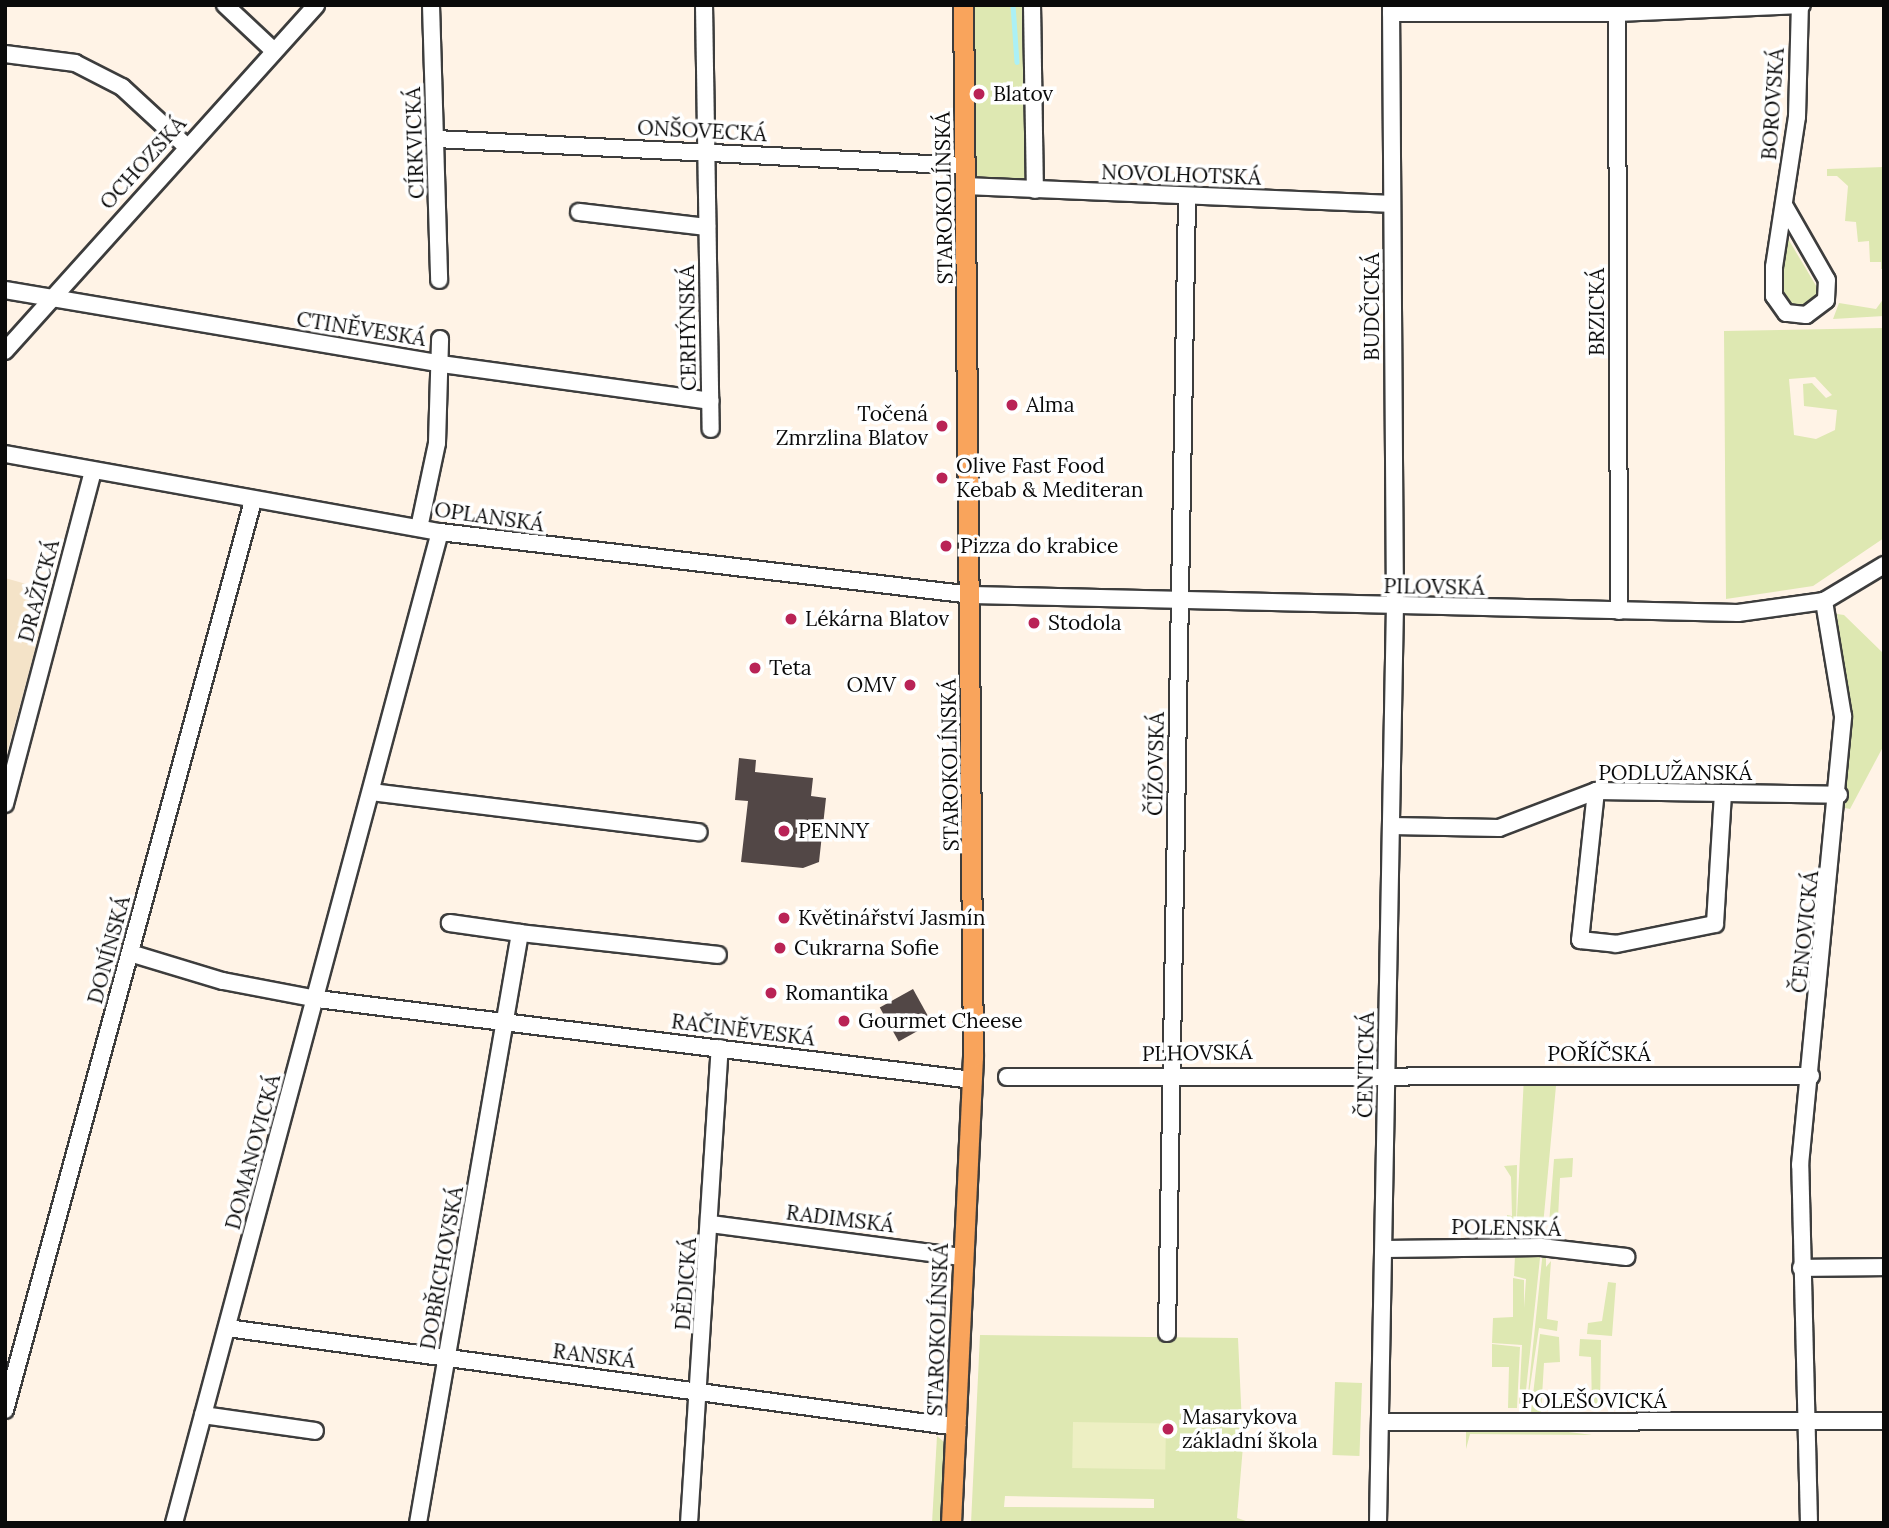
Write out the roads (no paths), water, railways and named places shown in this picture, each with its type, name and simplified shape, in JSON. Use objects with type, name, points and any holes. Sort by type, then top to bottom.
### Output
[{"type":"main road","name":"STAROKOLÍNSKÁ","points":[[951,1523],[972,1080],[972,595],[963,5]]},
{"type":"street","points":[[225,5],[273,50]]},
{"type":"street","name":"OCHOZSKÁ","points":[[5,351],[186,146],[316,5]]},
{"type":"street","name":"CÍRKVICKÁ","points":[[431,5],[439,280]]},
{"type":"street","name":"CERHÝNSKÁ","points":[[704,5],[711,429]]},
{"type":"street","points":[[1032,5],[1035,190]]},
{"type":"street","points":[[1391,9],[1617,13],[1801,5]]},
{"type":"street","name":"BOROVSKÁ","points":[[1784,205],[1827,280],[1826,300],[1806,315],[1786,313],[1774,296],[1784,205],[1797,117],[1801,5]]},
{"type":"street","name":"BUDČICKÁ","points":[[1391,9],[1395,608]]},
{"type":"street","name":"BRZICKÁ","points":[[1617,13],[1619,611]]},
{"type":"street","points":[[5,54],[36,55],[87,69],[122,87],[186,146]]},
{"type":"street","name":"ONŠOVECKÁ","points":[[436,139],[967,166]]},
{"type":"street","name":"NOVOLHOTSKÁ","points":[[967,186],[1392,204]]},
{"type":"street","name":"ČÍŽOVSKÁ","points":[[1167,1333],[1187,196]]},
{"type":"street","points":[[579,212],[707,228]]},
{"type":"street","name":"CTINĚVESKÁ","points":[[5,290],[441,364],[710,401]]},
{"type":"street","points":[[419,528],[437,443],[440,339]]},
{"type":"street","name":"OPLANSKÁ","points":[[5,454],[440,532],[972,595]]},
{"type":"street","name":"DRAŽICKÁ","points":[[5,804],[93,470]]},
{"type":"street","name":"DONÍNSKÁ","points":[[5,1410],[253,500]]},
{"type":"street","name":"DOMANOVICKÁ","points":[[174,1523],[317,999],[440,532]]},
{"type":"street","name":"PILOVSKÁ","points":[[972,595],[1180,597],[1395,608],[1738,613],[1824,601],[1884,565]]},
{"type":"street","name":"ČENOVICKÁ","points":[[1810,1523],[1800,1165],[1839,794],[1843,716],[1824,601]]},
{"type":"street","name":"ČENTICKÁ","points":[[1378,1523],[1382,1422],[1395,608]]},
{"type":"street","points":[[1596,791],[1580,940],[1616,944],[1715,924],[1723,794]]},
{"type":"street","name":"PODLUŽANSKÁ","points":[[1391,826],[1499,828],[1596,791],[1839,794]]},
{"type":"street","points":[[371,792],[699,832]]},
{"type":"street","points":[[450,923],[718,955]]},
{"type":"street","points":[[507,1021],[520,933]]},
{"type":"street","name":"RAČINĚVESKÁ","points":[[130,953],[223,981],[317,999],[972,1080]]},
{"type":"street","name":"DOBŘICHOVSKÁ","points":[[418,1523],[507,1021]]},
{"type":"street","name":"DĚDICKÁ","points":[[689,1523],[711,1224],[720,1048]]},
{"type":"street","name":"PLHOVSKÁ","points":[[1007,1077],[1387,1073]]},
{"type":"street","name":"POŘÍČSKÁ","points":[[1387,1073],[1811,1076]]},
{"type":"street","name":"RADIMSKÁ","points":[[711,1224],[963,1257]]},
{"type":"street","name":"POLENSKÁ","points":[[1385,1249],[1541,1247],[1626,1257]]},
{"type":"street","points":[[1801,1268],[1884,1267]]},
{"type":"street","name":"RANSKÁ","points":[[227,1328],[957,1427]]},
{"type":"street","points":[[203,1415],[315,1431]]},
{"type":"street","name":"POLEŠOVICKÁ","points":[[1382,1422],[1884,1421]]},
{"type":"waterway","points":[[1013,5],[1017,62]]},
{"type":"place","name":"Blatov","points":[[979,94]]},
{"type":"place","name":"Alma","points":[[1012,405]]},
{"type":"place","name":"Točená Zmrzlina Blatov","points":[[942,426]]},
{"type":"place","name":"Olive Fast Food Kebab & Mediteran","points":[[942,478]]},
{"type":"place","name":"Pizza do krabice","points":[[946,546]]},
{"type":"place","name":"Lékárna Blatov","points":[[791,619]]},
{"type":"place","name":"Stodola","points":[[1034,623]]},
{"type":"place","name":"Teta","points":[[755,668]]},
{"type":"place","name":"OMV","points":[[910,685]]},
{"type":"place","name":"PENNY","points":[[784,831]]},
{"type":"place","name":"Květinářství Jasmín","points":[[784,918]]},
{"type":"place","name":"Cukrarna Sofie","points":[[780,948]]},
{"type":"place","name":"Romantika","points":[[771,993]]},
{"type":"place","name":"Gourmet Cheese","points":[[844,1021]]},
{"type":"place","name":"Masarykova základní škola","points":[[1168,1429]]}]
